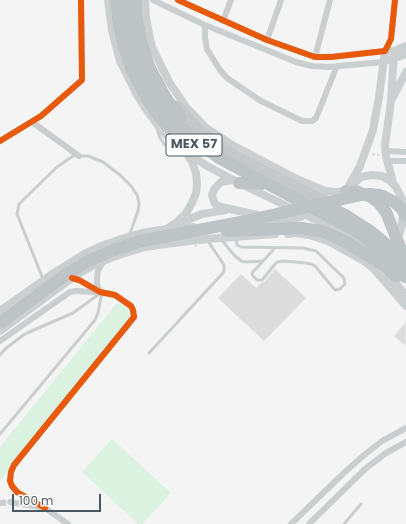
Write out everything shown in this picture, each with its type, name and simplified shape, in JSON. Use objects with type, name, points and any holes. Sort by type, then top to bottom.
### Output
[{"type":"highway","points":[[116,0],[119,24],[126,52],[132,70],[149,102],[177,136],[189,143],[209,151]]},
{"type":"highway","name":"MEX 57","points":[[121,0],[123,21],[136,66],[147,90],[159,108],[176,128],[198,149],[222,165],[348,229],[366,240],[386,256],[406,278]]},
{"type":"highway","points":[[126,0],[132,40],[142,69],[152,90],[177,124],[209,151],[230,164],[356,231],[382,251],[406,278]]},
{"type":"highway","points":[[136,0],[136,14],[140,36],[156,79],[168,101],[204,140],[234,159],[347,216],[387,244],[406,264]]},
{"type":"highway","name":"MEX 57","points":[[140,0],[141,15],[154,66],[173,99],[191,122],[220,146],[363,220],[386,237],[404,254]]},
{"type":"highway","points":[[235,181],[261,184]]},
{"type":"highway","points":[[343,194],[356,191],[378,202],[386,212],[404,254]]},
{"type":"highway","points":[[0,323],[59,279],[88,261],[140,241],[241,222],[370,194],[378,194],[394,202],[402,209],[406,216]]},
{"type":"highway","points":[[81,272],[91,262],[102,256],[140,244],[196,234],[237,230],[301,228],[321,231],[344,241],[382,264],[406,286]]},
{"type":"main road","points":[[108,0],[112,30],[120,61],[144,108],[169,138],[207,166],[343,233],[364,246],[374,256],[406,296]]},
{"type":"main road","points":[[145,0],[146,18],[152,47],[168,82],[186,107],[205,127],[234,146],[297,178],[325,191],[343,194]]},
{"type":"main road","points":[[383,62],[406,46]]},
{"type":"main road","points":[[343,194],[360,166],[372,130],[376,116],[385,51],[394,54],[406,54]]},
{"type":"main road","points":[[393,183],[386,156],[386,138],[391,101],[394,54]]},
{"type":"main road","points":[[391,101],[406,72]]},
{"type":"main road","points":[[172,226],[186,213],[196,193],[196,173],[186,152]]},
{"type":"main road","points":[[343,194],[361,177],[378,175],[393,183],[405,203],[400,235]]},
{"type":"main road","points":[[235,181],[225,181],[218,184],[214,190],[212,198],[218,206],[281,221]]},
{"type":"main road","points":[[165,229],[202,214],[216,211],[235,210]]},
{"type":"main road","points":[[0,311],[43,280],[86,253],[129,236],[165,229],[281,221],[301,217]]},
{"type":"main road","points":[[0,330],[81,272],[104,260],[122,254],[152,246],[207,239],[296,233],[309,235],[330,242],[355,255],[373,268],[406,306]]},
{"type":"main road","points":[[140,244],[152,246]]},
{"type":"main road","points":[[355,255],[364,256]]},
{"type":"street","points":[[0,141],[41,116],[82,80],[81,0]]},
{"type":"street","points":[[153,0],[205,25],[296,62],[312,66],[337,66],[383,62]]},
{"type":"street","points":[[178,0],[267,40],[315,57],[331,58],[385,51],[391,38]]},
{"type":"street","points":[[223,21],[231,0]]},
{"type":"street","points":[[267,40],[281,0]]},
{"type":"street","points":[[315,57],[330,0]]},
{"type":"street","points":[[394,54],[391,38],[395,0]]},
{"type":"street","points":[[205,25],[207,49],[220,70],[227,78],[261,101],[302,121],[312,121],[316,118],[337,66]]},
{"type":"street","points":[[32,122],[79,156]]},
{"type":"street","points":[[386,156],[406,152]]},
{"type":"street","points":[[386,156],[406,162]]},
{"type":"street","points":[[101,292],[96,284],[96,278],[104,260]]},
{"type":"street","points":[[72,278],[80,280],[101,292]]},
{"type":"street","points":[[0,341],[70,292],[101,292],[115,294],[131,306],[133,310],[134,317],[14,465],[11,472],[10,480],[12,486],[17,492],[45,508],[68,524]]},
{"type":"street","points":[[290,524],[363,456],[382,441],[406,428]]},
{"type":"street","points":[[308,524],[355,478],[386,453],[406,442]]},
{"type":"street","points":[[346,471],[355,478]]},
{"type":"street","points":[[10,502],[45,508]]},
{"type":"lane","points":[[156,124],[165,145]]},
{"type":"lane","points":[[53,292],[43,280],[17,214],[19,204],[57,167],[73,156],[88,156],[104,162],[120,175],[131,186],[137,195],[139,203],[138,211],[129,236]]},
{"type":"lane","points":[[236,237],[236,244],[238,246],[303,248],[316,252],[344,278],[345,284],[340,289],[336,290],[315,266],[306,263],[283,261],[277,262],[262,280],[258,281],[252,276],[252,273],[275,248]]},
{"type":"lane","points":[[220,238],[241,261],[263,261]]},
{"type":"lane","points":[[149,353],[223,274],[224,266],[207,239]]},
{"type":"lane","points":[[0,355],[13,342],[27,333],[73,313],[101,292]]},
{"type":"lane","points":[[0,434],[95,320],[98,313],[101,292]]},
{"type":"lane","points":[[22,325],[27,333]]},
{"type":"lane","points":[[344,524],[361,504]]},
{"type":"path","points":[[365,153],[386,156]]},
{"type":"green space","points":[[116,304],[123,304],[129,309],[132,319],[0,481],[0,447]]},
{"type":"green space","points":[[112,439],[171,493],[142,524],[138,524],[82,472]]},
{"type":"building","points":[[275,269],[306,298],[264,341],[218,298],[241,274],[256,288],[264,282]]},
{"type":"building","points":[[406,322],[406,346],[394,336]]},
{"type":"tunnel","points":[[0,503],[10,502]]},
{"type":"cycle path","points":[[0,141],[41,116],[82,80],[81,0]]},
{"type":"cycle path","points":[[178,0],[267,40],[315,57],[331,57],[385,51],[391,39],[395,0]]},
{"type":"cycle path","points":[[45,508],[17,492],[12,486],[10,481],[11,472],[14,465],[134,317],[131,306],[115,295],[100,292],[79,280],[72,278]]}]
